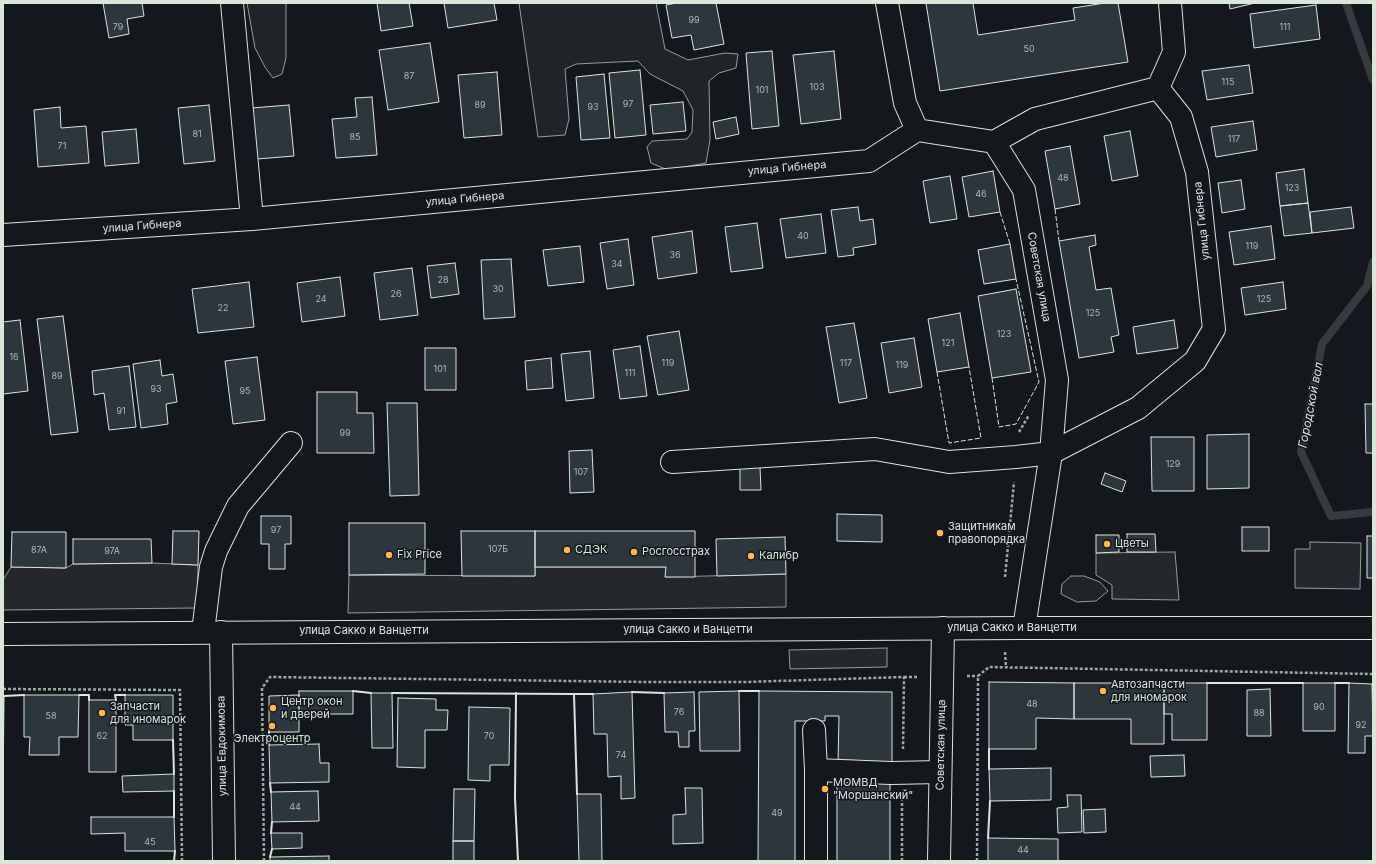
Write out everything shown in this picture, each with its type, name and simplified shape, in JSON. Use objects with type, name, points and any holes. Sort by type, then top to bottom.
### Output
[{"type":"street","points":[[232,3],[252,219]]},
{"type":"street","points":[[887,3],[905,103],[917,130],[994,142],[1035,119],[1158,88],[1174,52],[1170,3]]},
{"type":"street","name":"улица Гибнера","points":[[1051,453],[1138,408],[1195,361],[1214,329],[1197,172],[1181,117],[1158,88]]},
{"type":"street","name":"улица Гибнера","points":[[3,235],[252,219],[869,161],[917,130]]},
{"type":"street","name":"Советская улица","points":[[994,142],[1024,190],[1057,380],[1051,453],[1014,628]]},
{"type":"street","name":"улица Евдокимова","points":[[224,861],[212,632],[211,567],[216,551],[238,506],[291,443]]},
{"type":"street","points":[[672,462],[876,449],[949,462],[1051,453]]},
{"type":"street","name":"Советская улица","points":[[939,861],[943,628]]},
{"type":"street","name":"улица Сакко и Ванцетти","points":[[3,634],[943,628],[1373,628]]},
{"type":"street","points":[[814,730],[816,770],[816,861]]},
{"type":"street","points":[[816,770],[891,773],[940,772]]},
{"type":"path","points":[[1005,580],[1019,433],[1030,413]]},
{"type":"path","points":[[1006,667],[1014,628]]},
{"type":"path","points":[[977,861],[978,676],[989,667],[1373,674]]},
{"type":"path","points":[[264,861],[262,688],[270,677],[646,682],[745,682],[904,677],[903,757]]},
{"type":"path","points":[[3,689],[180,690],[182,861]]},
{"type":"path","points":[[902,797],[902,861]]},
{"type":"shaded area","points":[[247,3],[286,3],[286,58],[282,74],[273,78],[265,67],[255,48]]},
{"type":"shaded area","points":[[519,3],[656,3],[665,49],[688,60],[725,53],[738,54],[736,68],[719,73],[709,81],[710,140],[706,163],[668,170],[651,163],[647,147],[652,141],[687,139],[692,132],[693,110],[683,91],[650,74],[638,61],[576,64],[565,69],[569,119],[565,135],[538,137]]},
{"type":"shaded area","points":[[1310,542],[1361,543],[1360,589],[1295,588],[1295,549],[1310,549]]},
{"type":"shaded area","points":[[1175,552],[1179,600],[1112,599],[1112,585],[1096,575],[1096,553]]},
{"type":"shaded area","points":[[152,563],[198,565],[197,608],[3,610],[3,580],[11,567],[66,568],[73,564]]},
{"type":"shaded area","points":[[535,567],[666,567],[666,577],[786,574],[786,607],[348,613],[349,575],[535,576]]},
{"type":"shaded area","points":[[1071,576],[1084,576],[1100,582],[1108,591],[1096,601],[1077,602],[1061,594],[1062,584]]},
{"type":"shaded area","points":[[887,648],[887,667],[790,669],[789,650]]},
{"type":"building","points":[[103,3],[142,3],[144,16],[127,19],[129,34],[109,38]]},
{"type":"building","points":[[377,3],[409,3],[413,26],[381,31]]},
{"type":"building","points":[[444,3],[494,3],[497,20],[448,28]]},
{"type":"building","points":[[677,3],[716,3],[724,44],[694,50],[691,35],[672,38],[666,5]]},
{"type":"building","points":[[926,3],[973,3],[978,35],[1075,20],[1073,8],[1105,3],[1118,3],[1128,62],[940,91]]},
{"type":"building","points":[[1229,3],[1255,3],[1230,9]]},
{"type":"building","points":[[1316,5],[1320,39],[1254,48],[1250,14]]},
{"type":"building","points":[[430,43],[439,102],[388,110],[379,50]]},
{"type":"building","points":[[772,51],[779,126],[752,129],[746,53]]},
{"type":"building","points":[[834,51],[841,119],[801,124],[793,55]]},
{"type":"building","points":[[1249,65],[1253,93],[1207,100],[1202,71]]},
{"type":"building","points":[[640,70],[646,135],[615,138],[609,73]]},
{"type":"building","points":[[497,72],[502,135],[464,138],[458,75]]},
{"type":"building","points":[[604,74],[610,138],[581,140],[576,77]]},
{"type":"building","points":[[372,97],[377,155],[336,158],[332,119],[357,117],[355,98]]},
{"type":"building","points":[[683,102],[686,131],[653,134],[650,105]]},
{"type":"building","points":[[209,105],[215,161],[184,164],[178,108]]},
{"type":"building","points":[[289,105],[294,156],[257,159],[252,108]]},
{"type":"building","points":[[60,107],[61,128],[86,126],[89,163],[38,167],[34,110]]},
{"type":"building","points":[[736,117],[739,134],[716,139],[713,122]]},
{"type":"building","points":[[1253,121],[1257,150],[1216,157],[1211,127]]},
{"type":"building","points":[[136,129],[139,163],[105,166],[102,132]]},
{"type":"building","points":[[1130,131],[1138,176],[1112,181],[1104,136]]},
{"type":"building","points":[[1070,146],[1080,204],[1055,209],[1045,151]]},
{"type":"building","points":[[1304,169],[1308,203],[1280,206],[1276,173]]},
{"type":"building","points":[[993,171],[1000,212],[969,217],[962,177]]},
{"type":"building","points":[[950,176],[957,219],[930,223],[923,181]]},
{"type":"building","points":[[1241,180],[1245,209],[1222,213],[1218,183]]},
{"type":"building","points":[[1308,203],[1312,233],[1284,236],[1280,206]]},
{"type":"building","points":[[858,207],[860,221],[873,219],[876,244],[853,248],[854,255],[838,257],[831,210]]},
{"type":"building","points":[[1351,207],[1354,228],[1312,233],[1310,212]]},
{"type":"building","points":[[821,214],[826,253],[786,258],[780,219]]},
{"type":"building","points":[[757,223],[763,268],[731,272],[725,227]]},
{"type":"building","points":[[1271,226],[1275,259],[1234,265],[1229,232]]},
{"type":"building","points":[[692,231],[697,273],[658,279],[652,237]]},
{"type":"building","points":[[1095,235],[1096,245],[1089,247],[1096,290],[1111,288],[1119,335],[1111,337],[1114,352],[1079,358],[1059,241]]},
{"type":"building","points":[[628,239],[634,285],[607,289],[600,243]]},
{"type":"building","points":[[1010,244],[1016,279],[984,284],[978,250]]},
{"type":"building","points":[[580,246],[584,282],[548,286],[543,250]]},
{"type":"building","points":[[511,259],[515,317],[484,319],[481,260]]},
{"type":"building","points":[[455,263],[459,294],[431,298],[427,266]]},
{"type":"building","points":[[412,268],[418,315],[380,320],[374,273]]},
{"type":"building","points":[[340,277],[345,316],[302,322],[297,283]]},
{"type":"building","points":[[249,282],[254,327],[198,333],[192,289]]},
{"type":"building","points":[[1283,282],[1286,309],[1245,315],[1241,288]]},
{"type":"building","points":[[1016,289],[1031,372],[992,378],[978,296]]},
{"type":"building","points":[[960,313],[969,367],[937,372],[928,319]]},
{"type":"building","points":[[63,316],[78,432],[51,435],[37,319]]},
{"type":"building","points":[[20,320],[28,391],[3,394],[3,322]]},
{"type":"building","points":[[1174,320],[1178,348],[1137,354],[1133,327]]},
{"type":"building","points":[[854,323],[867,398],[839,403],[826,327]]},
{"type":"building","points":[[679,331],[689,390],[658,395],[647,336]]},
{"type":"building","points":[[914,338],[922,387],[889,393],[881,343]]},
{"type":"building","points":[[640,346],[647,396],[620,399],[613,350]]},
{"type":"building","points":[[425,348],[456,348],[456,390],[425,390]]},
{"type":"building","points":[[590,351],[594,398],[566,401],[561,354]]},
{"type":"building","points":[[257,357],[265,420],[233,424],[225,361]]},
{"type":"building","points":[[551,358],[553,388],[527,390],[525,361]]},
{"type":"building","points":[[160,360],[162,376],[173,374],[177,402],[166,404],[168,424],[141,428],[133,364]]},
{"type":"building","points":[[129,366],[136,427],[109,430],[104,393],[94,395],[92,371]]},
{"type":"building","points":[[317,392],[357,392],[357,413],[373,413],[374,453],[317,453]]},
{"type":"building","points":[[387,403],[417,403],[419,495],[390,496]]},
{"type":"building","points":[[1365,404],[1373,404],[1373,453],[1366,453]]},
{"type":"building","points":[[1249,434],[1249,488],[1207,489],[1207,435]]},
{"type":"building","points":[[1151,437],[1194,437],[1194,491],[1152,491]]},
{"type":"building","points":[[592,450],[594,492],[570,493],[569,451]]},
{"type":"building","points":[[760,467],[761,490],[740,490],[740,468]]},
{"type":"building","points":[[1105,473],[1126,481],[1122,492],[1101,484]]},
{"type":"building","points":[[837,514],[882,515],[882,542],[837,541]]},
{"type":"building","points":[[261,516],[291,516],[291,544],[285,544],[285,569],[269,569],[269,544],[261,544]]},
{"type":"building","points":[[349,523],[425,523],[425,574],[349,575]]},
{"type":"building","points":[[1242,527],[1269,527],[1269,551],[1242,551]]},
{"type":"building","points":[[173,531],[199,531],[198,565],[172,564]]},
{"type":"building","points":[[461,531],[535,531],[535,576],[462,576]]},
{"type":"building","points":[[535,531],[695,531],[695,577],[665,577],[666,567],[535,567]]},
{"type":"building","points":[[12,532],[66,532],[66,568],[11,567]]},
{"type":"building","points":[[1127,534],[1155,534],[1156,552],[1127,552]]},
{"type":"building","name":"Цветы","points":[[1096,535],[1119,535],[1119,552],[1096,553]]},
{"type":"building","points":[[1367,536],[1373,536],[1373,578],[1367,578]]},
{"type":"building","name":"Калибр","points":[[785,537],[786,574],[717,576],[716,539]]},
{"type":"building","points":[[73,539],[151,539],[152,563],[73,564]]},
{"type":"building","points":[[989,682],[1074,683],[1074,719],[1036,718],[1036,749],[989,749]]},
{"type":"building","points":[[1074,683],[1164,683],[1164,744],[1131,744],[1131,719],[1074,719]]},
{"type":"building","points":[[1164,683],[1207,683],[1207,740],[1172,740],[1172,714],[1164,714]]},
{"type":"building","points":[[1303,683],[1335,683],[1335,731],[1303,731]]},
{"type":"building","points":[[1349,683],[1372,684],[1373,736],[1365,736],[1365,753],[1348,753]]},
{"type":"building","points":[[1270,689],[1271,736],[1247,736],[1247,690]]},
{"type":"building","points":[[299,691],[353,691],[353,714],[299,714]]},
{"type":"building","points":[[739,691],[740,751],[700,751],[699,692]]},
{"type":"building","points":[[759,691],[892,692],[892,764],[838,764],[839,716],[825,716],[825,721],[795,721],[795,861],[758,861]]},
{"type":"building","points":[[632,692],[635,798],[621,799],[621,776],[608,777],[607,734],[594,734],[593,694]]},
{"type":"building","points":[[694,692],[695,731],[689,731],[689,747],[679,747],[678,732],[665,732],[664,693]]},
{"type":"building","points":[[371,693],[392,693],[393,748],[372,748]]},
{"type":"building","points":[[24,695],[79,695],[78,737],[59,737],[59,755],[29,755],[30,737],[24,737]]},
{"type":"building","points":[[125,695],[173,695],[173,740],[133,740],[133,725],[125,725]]},
{"type":"building","points":[[299,695],[299,732],[269,732],[269,696]]},
{"type":"building","points":[[3,696],[4,696],[3,792]]},
{"type":"building","points":[[398,698],[436,699],[436,710],[448,710],[447,730],[425,730],[425,768],[397,767]]},
{"type":"building","points":[[89,700],[116,700],[116,772],[89,772]]},
{"type":"building","points":[[469,707],[510,708],[509,765],[490,765],[490,781],[468,780]]},
{"type":"building","points":[[319,744],[320,763],[329,763],[329,782],[270,783],[269,745]]},
{"type":"building","points":[[1184,755],[1185,776],[1151,777],[1150,756]]},
{"type":"building","points":[[1051,768],[1051,800],[990,801],[989,769]]},
{"type":"building","points":[[174,774],[174,791],[123,792],[122,776]]},
{"type":"building","points":[[837,780],[890,780],[890,861],[837,861]]},
{"type":"building","points":[[685,788],[702,788],[703,843],[673,844],[673,815],[686,814]]},
{"type":"building","points":[[454,789],[475,789],[474,841],[453,841]]},
{"type":"building","points":[[318,791],[319,821],[272,822],[271,792]]},
{"type":"building","points":[[577,794],[601,794],[602,861],[579,861]]},
{"type":"building","points":[[1067,795],[1081,795],[1082,832],[1058,833],[1057,808],[1068,807]]},
{"type":"building","points":[[1105,809],[1106,832],[1084,833],[1083,810]]},
{"type":"building","points":[[91,817],[174,817],[175,851],[125,851],[125,833],[91,834]]},
{"type":"building","points":[[271,833],[302,833],[302,848],[272,849]]},
{"type":"building","points":[[988,838],[1058,839],[1058,861],[988,861]]},
{"type":"building","points":[[453,841],[474,841],[474,861],[453,861]]},
{"type":"building","points":[[329,856],[329,861],[270,861],[270,857]]},
{"type":"waterway","name":"Городской вал","points":[[1346,3],[1373,80]]},
{"type":"waterway","name":"Городской вал","points":[[1373,262],[1367,286],[1322,344],[1301,452],[1331,516],[1373,512]]},
{"type":"fence","points":[[1055,209],[1059,241]]},
{"type":"fence","points":[[1000,212],[1010,244]]},
{"type":"fence","points":[[992,378],[999,427],[1016,424],[1039,382],[1016,279]]},
{"type":"fence","points":[[937,372],[949,443],[981,438],[969,367]]},
{"type":"wall","points":[[1207,683],[1303,683]]},
{"type":"wall","points":[[1335,683],[1349,683]]},
{"type":"wall","points":[[353,691],[371,693]]},
{"type":"wall","points":[[739,691],[759,691]]},
{"type":"wall","points":[[632,692],[664,693]]},
{"type":"wall","points":[[392,693],[574,694],[577,794]]},
{"type":"wall","points":[[516,693],[515,798],[518,861]]},
{"type":"wall","points":[[574,694],[593,694]]},
{"type":"wall","points":[[4,696],[24,695]]},
{"type":"wall","points":[[79,695],[89,695],[89,700]]},
{"type":"wall","points":[[116,700],[115,695],[125,695]]},
{"type":"wall","points":[[269,732],[269,745]]},
{"type":"wall","points":[[173,740],[174,774]]},
{"type":"wall","points":[[989,749],[989,769]]},
{"type":"wall","points":[[270,783],[271,792]]},
{"type":"wall","points":[[174,791],[174,817]]},
{"type":"wall","points":[[988,838],[990,801]]},
{"type":"wall","points":[[271,833],[272,822]]},
{"type":"wall","points":[[270,857],[272,849]]},
{"type":"wall","points":[[174,861],[175,851]]},
{"type":"place","name":"Защитникам правопорядка","points":[[940,533]]},
{"type":"place","name":"Цветы","points":[[1107,544]]},
{"type":"place","name":"СДЭК","points":[[567,550]]},
{"type":"place","name":"Росгосстрах","points":[[634,552]]},
{"type":"place","name":"Fix Price","points":[[389,555]]},
{"type":"place","name":"Калибр","points":[[751,556]]},
{"type":"place","name":"Автозапчасти для иномарок","points":[[1103,691]]},
{"type":"place","name":"Центр окон и дверей","points":[[273,708]]},
{"type":"place","name":"Запчасти для иномарок","points":[[102,713]]},
{"type":"place","name":"Электроцентр","points":[[272,726]]},
{"type":"place","name":"МОМВД \"Моршанский\"","points":[[825,789]]}]
